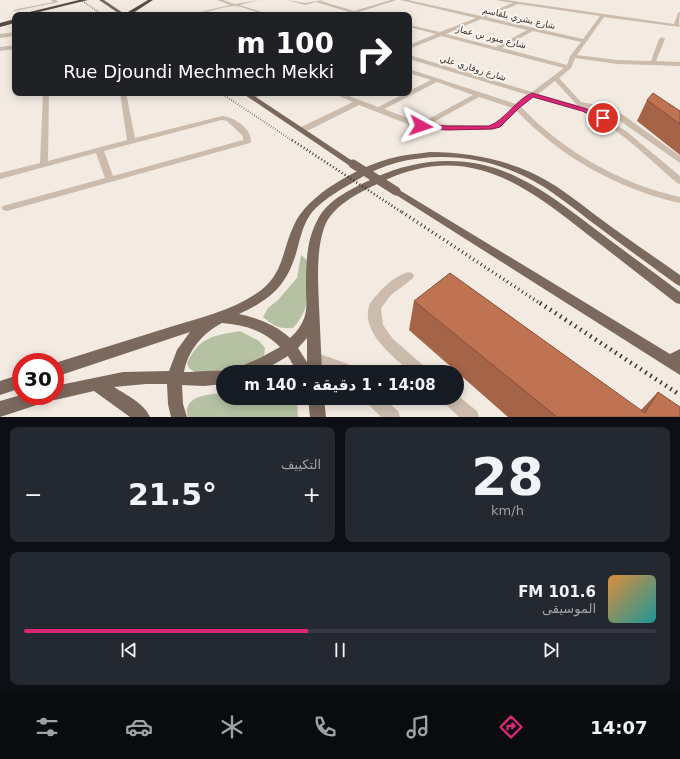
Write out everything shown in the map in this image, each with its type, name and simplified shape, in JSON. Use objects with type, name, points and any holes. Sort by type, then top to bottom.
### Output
[{"type":"highway","points":[[33,12],[86,0]]},
{"type":"highway","points":[[42,12],[95,0]]},
{"type":"highway","points":[[130,12],[151,0]]},
{"type":"highway","points":[[49,12],[64,7]]},
{"type":"highway","points":[[0,21],[12,16]]},
{"type":"highway","points":[[0,25],[12,22]]},
{"type":"main road","points":[[102,0],[120,12]]},
{"type":"main road","points":[[250,96],[396,191],[677,362]]},
{"type":"main road","points":[[64,367],[220,317],[248,305],[276,285],[285,271],[291,256],[298,228],[303,216],[312,205],[340,186],[372,168],[394,161],[426,156],[469,157],[497,163],[526,174],[569,199],[680,281]]},
{"type":"main road","points":[[314,365],[312,272],[314,248],[319,227],[328,211],[354,192],[389,174],[417,166],[433,164],[473,166],[512,178],[557,205],[680,299]]},
{"type":"main road","points":[[260,365],[275,358],[291,347],[303,331],[313,311]]},
{"type":"main road","points":[[180,417],[174,398],[173,378],[185,350],[195,336],[207,325],[220,317],[237,318],[260,325],[280,337],[291,347],[301,365]]},
{"type":"main road","points":[[64,391],[96,384],[145,377],[194,380],[216,378]]},
{"type":"main road","points":[[0,388],[12,384]]},
{"type":"main road","points":[[96,384],[131,407],[142,417]]},
{"type":"main road","points":[[0,409],[13,405]]},
{"type":"street","points":[[25,12],[57,2],[53,0]]},
{"type":"street","points":[[219,0],[259,12]]},
{"type":"street","points":[[203,12],[257,0]]},
{"type":"street","points":[[289,0],[305,4],[321,0]]},
{"type":"street","points":[[316,1],[355,12],[395,0]]},
{"type":"street","name":"شارع بشري بلقاسم","points":[[402,0],[585,41]]},
{"type":"street","points":[[498,0],[678,26],[680,13]]},
{"type":"street","points":[[412,46],[517,3]]},
{"type":"street","points":[[343,96],[421,126],[447,128],[490,128],[497,125],[517,106],[569,67],[573,56],[603,15]]},
{"type":"street","name":"شارع منور بن عمار","points":[[412,27],[569,67]]},
{"type":"street","points":[[498,48],[532,29]]},
{"type":"street","points":[[0,36],[12,34]]},
{"type":"street","points":[[653,63],[662,40]]},
{"type":"street","points":[[0,49],[12,47]]},
{"type":"street","points":[[573,56],[617,62],[680,64]]},
{"type":"street","name":"شارع زوقاري علي","points":[[412,58],[585,110]]},
{"type":"street","points":[[412,72],[517,106],[536,127],[565,150],[611,176],[667,197],[680,200]]},
{"type":"street","points":[[555,78],[585,110],[603,118],[620,129],[679,179]]},
{"type":"street","points":[[412,93],[438,80]]},
{"type":"street","points":[[421,126],[479,94]]},
{"type":"street","points":[[44,164],[46,96]]},
{"type":"street","points":[[124,96],[131,141]]},
{"type":"street","points":[[377,110],[405,96]]},
{"type":"street","points":[[302,130],[359,102]]},
{"type":"street","points":[[578,103],[599,108],[619,116],[680,160]]},
{"type":"street","points":[[0,176],[131,141],[226,118],[247,135],[248,138],[247,141],[7,208]]},
{"type":"street","points":[[100,150],[110,180]]},
{"type":"street","points":[[408,276],[387,292],[375,307],[376,326],[388,343],[412,365]]},
{"type":"street","points":[[379,405],[392,417]]},
{"type":"street","points":[[457,405],[471,417]]},
{"type":"green space","points":[[301,255],[307,260],[308,296],[304,312],[293,328],[284,328],[273,325],[263,317],[268,308],[278,300],[297,278]]},
{"type":"green space","points":[[240,331],[259,341],[265,348],[264,357],[249,365],[216,365],[216,373],[197,374],[189,368],[187,363],[197,347],[202,342],[222,334]]},
{"type":"green space","points":[[216,394],[216,405],[297,405],[298,417],[188,417],[187,410],[193,400],[204,395]]},
{"type":"building","points":[[653,93],[680,111],[680,124],[647,100]]},
{"type":"building","points":[[450,273],[645,413],[658,392],[680,407],[680,417],[557,417],[414,301]]},
{"type":"railway","points":[[81,0],[99,12]]},
{"type":"railway","points":[[226,96],[293,141]]},
{"type":"railway","points":[[292,140],[403,213]]},
{"type":"railway","points":[[402,212],[541,304]]},
{"type":"railway","points":[[540,303],[680,395]]},
{"type":"route","points":[[421,126],[447,128],[490,128],[497,125],[517,106],[532,95],[585,110],[603,118]]}]
